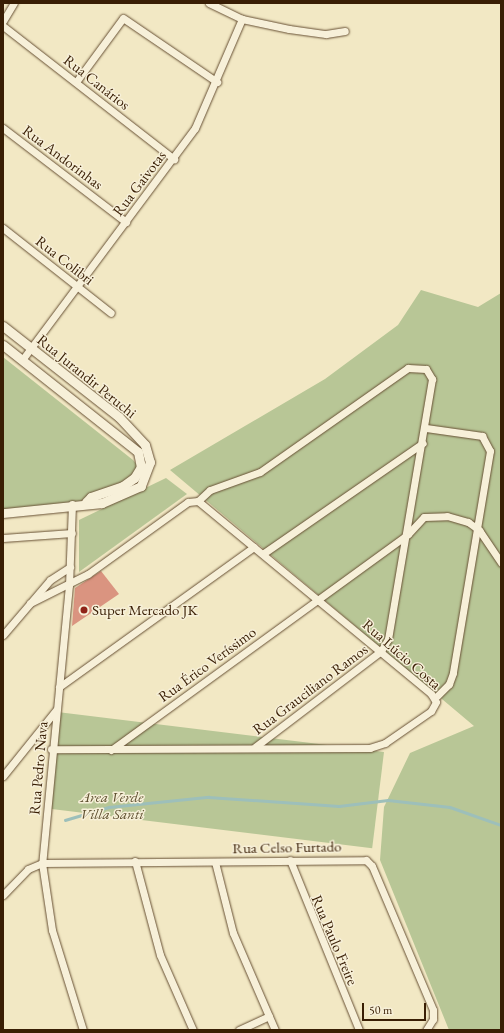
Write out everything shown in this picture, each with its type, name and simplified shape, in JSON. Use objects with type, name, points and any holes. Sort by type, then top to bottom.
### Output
[{"type":"street","points":[[3,21],[14,3]]},
{"type":"street","points":[[209,3],[242,19],[317,33],[345,31]]},
{"type":"street","points":[[76,82],[123,18],[217,82]]},
{"type":"street","name":"Rua Gaivotas","points":[[22,360],[174,159],[195,128],[217,82],[242,19]]},
{"type":"street","name":"Rua Canários","points":[[3,26],[174,159]]},
{"type":"street","name":"Rua Andorinhas","points":[[3,128],[126,222]]},
{"type":"street","name":"Rua Colibri","points":[[3,228],[111,313]]},
{"type":"street","name":"Rua Jurandir Peruchi","points":[[3,326],[118,416],[148,451],[150,465],[143,484],[109,501],[86,502]]},
{"type":"street","name":"Rua Jurandir Peruchi","points":[[3,345],[138,452],[141,463],[136,476],[123,486],[106,491],[86,502]]},
{"type":"street","points":[[30,603],[69,585],[188,502],[198,501],[210,490],[260,472],[408,368],[417,366],[426,369],[432,379],[426,428],[388,639],[381,651]]},
{"type":"street","points":[[426,428],[482,436],[487,442],[490,451],[479,530],[452,673],[449,684],[435,698]]},
{"type":"street","points":[[264,553],[423,443]]},
{"type":"street","name":"Rua Lúcio Costa","points":[[51,749],[111,750],[377,746],[431,711],[435,698],[264,553],[254,547],[198,501]]},
{"type":"street","points":[[3,513],[86,502]]},
{"type":"street","name":"Rua Pedro Nava","points":[[72,504],[69,585],[51,749],[42,863],[52,930],[83,1030]]},
{"type":"street","name":"Rua Érico Veríssimo","points":[[111,750],[408,534],[424,517],[447,516],[468,522],[479,530]]},
{"type":"street","points":[[479,530],[501,563]]},
{"type":"street","points":[[3,538],[72,533]]},
{"type":"street","points":[[59,687],[254,547]]},
{"type":"street","points":[[3,635],[50,580],[70,567]]},
{"type":"street","name":"Rua Grauciliano Ramos","points":[[255,747],[381,651]]},
{"type":"street","points":[[3,776],[56,710]]},
{"type":"street","name":"Rua Celso Furtado","points":[[42,863],[361,859],[369,862],[433,1010],[433,1019],[426,1030]]},
{"type":"street","name":"Rua Paulo Freire","points":[[290,860],[359,1030]]},
{"type":"street","points":[[136,861],[160,955],[193,1030]]},
{"type":"street","points":[[215,862],[233,933],[275,1030]]},
{"type":"street","points":[[3,895],[28,868],[42,863]]},
{"type":"street","points":[[239,1030],[269,1016]]},
{"type":"green space","points":[[421,290],[478,307],[501,293],[501,1030],[449,1030],[380,860],[384,807],[410,753],[474,726],[170,470],[325,379],[398,325]]},
{"type":"green space","points":[[3,357],[133,460],[138,466],[133,484],[77,502],[3,514]]},
{"type":"green space","points":[[166,478],[187,494],[79,572],[79,520]]},
{"type":"green space","name":"Area Verde Villa Santi","points":[[59,712],[384,752],[372,848],[48,808]]},
{"type":"building","name":"Super Mercado JK","points":[[101,571],[119,594],[72,626],[75,588]]},
{"type":"waterway","points":[[65,820],[109,807],[208,797],[339,806],[388,800],[450,807],[501,825]]},
{"type":"place","name":"Super Mercado JK","points":[[84,610]]}]
